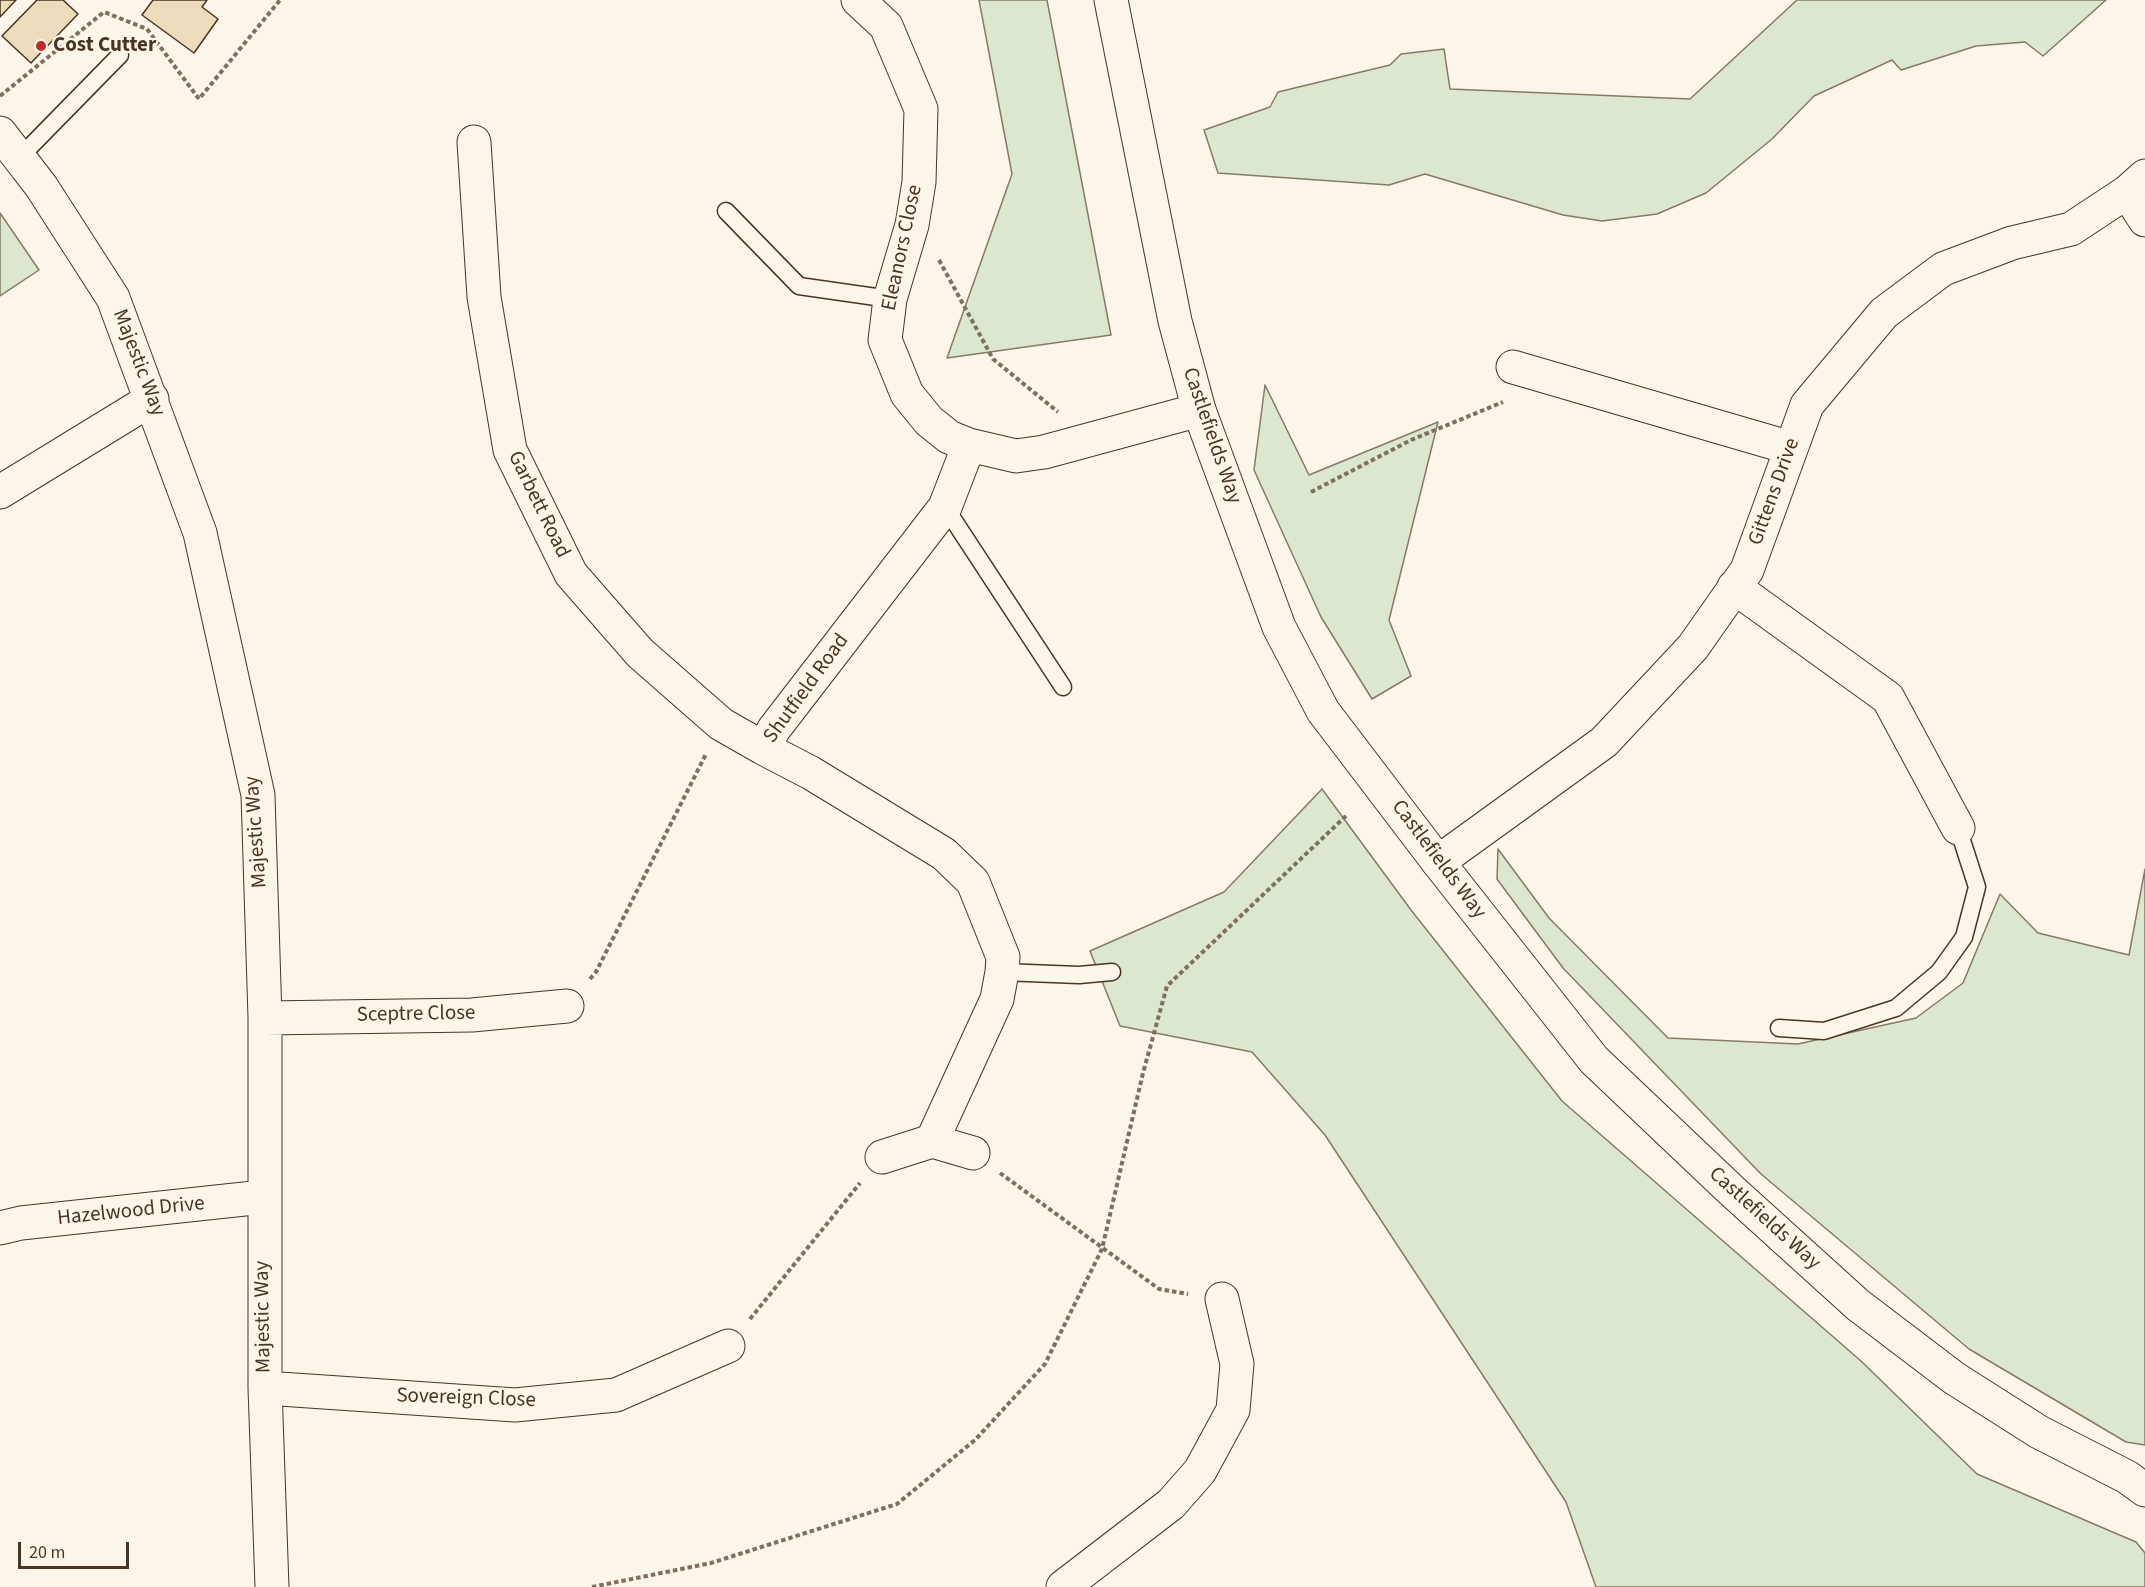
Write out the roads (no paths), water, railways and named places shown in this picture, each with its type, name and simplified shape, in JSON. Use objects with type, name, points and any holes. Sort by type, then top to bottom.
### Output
[{"type":"street","name":"Eleanors Close","points":[[858,0],[886,26],[921,109],[919,182],[912,225],[890,299],[885,340],[907,394],[929,421],[949,437],[969,445]]},
{"type":"street","name":"Castlefields Way","points":[[1111,0],[1175,321],[1199,410],[1279,627],[1323,711],[1594,1060],[1731,1190],[1858,1305],[1954,1378],[2039,1432],[2139,1483]]},
{"type":"street","name":"Garbett Road","points":[[474,142],[484,297],[510,450],[571,574],[640,653],[721,724],[763,748]]},
{"type":"street","name":"Majestic Way","points":[[10,145],[113,298],[152,399],[200,533],[232,668],[258,795],[264,1018],[265,1388],[272,1587]]},
{"type":"street","points":[[2136,184],[2145,220]]},
{"type":"street","name":"Gittens Drive","points":[[1438,862],[1604,742],[1694,647],[1747,570],[1807,405],[1884,313],[1943,268],[2012,243],[2071,229],[2136,184]]},
{"type":"street","points":[[1525,370],[1791,448]]},
{"type":"street","points":[[0,492],[152,399]]},
{"type":"street","points":[[969,445],[1016,456],[1044,452],[1199,410]]},
{"type":"street","name":"Shutfield Road","points":[[932,1141],[998,999],[1003,957],[973,882],[944,854],[812,773],[763,748],[774,729],[945,507],[969,445]]},
{"type":"street","points":[[1734,587],[1888,698],[1958,828]]},
{"type":"street","name":"Sceptre Close","points":[[264,1018],[472,1015],[567,1006]]},
{"type":"street","points":[[882,1156],[932,1141],[973,1154]]},
{"type":"street","name":"Hazelwood Drive","points":[[0,1228],[21,1223],[263,1197]]},
{"type":"street","points":[[1064,1587],[1171,1504],[1200,1472],[1233,1410],[1237,1364],[1222,1299]]},
{"type":"street","name":"Sovereign Close","points":[[265,1388],[515,1405],[616,1395],[728,1346]]},
{"type":"lane","points":[[10,145],[120,55]]},
{"type":"lane","points":[[726,211],[799,286],[890,299]]},
{"type":"lane","points":[[945,507],[1064,687]]},
{"type":"lane","points":[[1779,1028],[1824,1031],[1896,1008],[1939,972],[1965,938],[1977,887],[1958,828]]},
{"type":"lane","points":[[1002,972],[1079,975],[1112,972]]},
{"type":"place","name":"Cost Cutter","points":[[41,46]]}]
